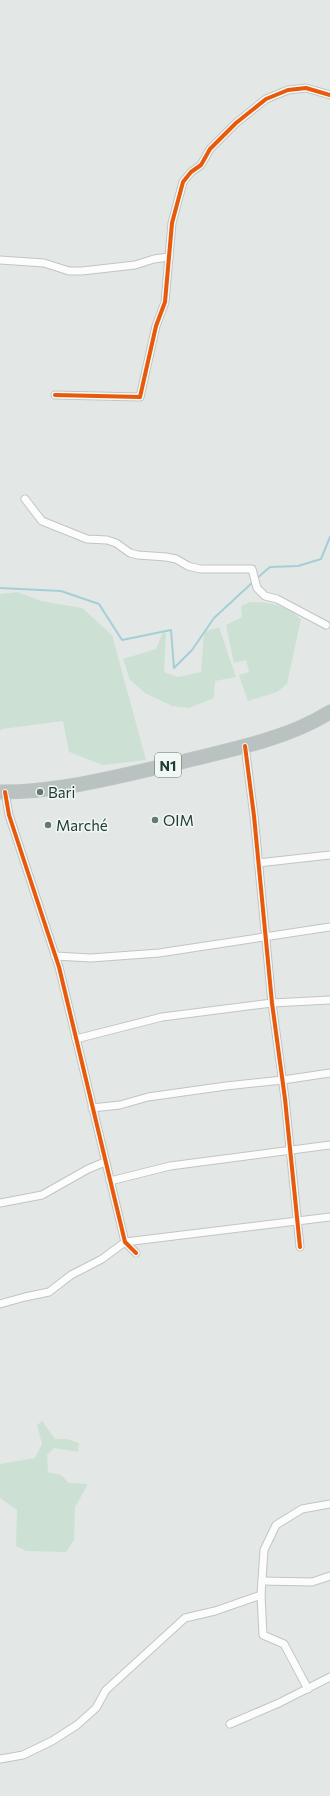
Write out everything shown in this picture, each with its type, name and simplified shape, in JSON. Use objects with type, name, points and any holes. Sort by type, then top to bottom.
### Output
[{"type":"highway","name":"N1","points":[[3,792],[82,784],[245,746],[311,724],[330,712]]},
{"type":"street","points":[[55,395],[140,397],[156,326],[165,302],[172,223],[183,182],[191,172],[201,165],[210,149],[236,123],[266,99],[288,90],[306,88],[330,95]]},
{"type":"street","points":[[0,260],[44,263],[69,271],[82,272],[135,265],[154,259],[169,257]]},
{"type":"street","points":[[25,499],[42,521],[87,539],[106,540],[116,543],[130,553],[176,559],[194,568],[247,568],[254,572],[257,588],[265,596],[276,599],[326,625]]},
{"type":"street","points":[[245,746],[272,1003],[283,1080],[300,1247]]},
{"type":"street","points":[[3,792],[9,815],[55,956],[125,1242],[136,1253]]},
{"type":"street","points":[[258,863],[330,855]]},
{"type":"street","points":[[55,956],[91,958],[159,953],[330,927]]},
{"type":"street","points":[[76,1039],[162,1017],[272,1003],[330,1000]]},
{"type":"street","points":[[92,1108],[120,1105],[148,1097],[330,1073]]},
{"type":"street","points":[[110,1181],[170,1166],[330,1145]]},
{"type":"street","points":[[0,1203],[42,1195],[88,1169],[105,1162]]},
{"type":"street","points":[[0,1304],[49,1292],[71,1275],[102,1259],[125,1242],[330,1217]]},
{"type":"street","points":[[308,1689],[284,1644],[263,1635],[261,1595],[264,1550],[276,1525],[302,1509],[330,1504]]},
{"type":"street","points":[[262,1581],[312,1582],[330,1576]]},
{"type":"street","points":[[0,1759],[23,1755],[52,1741],[77,1725],[96,1708],[106,1690],[184,1618],[215,1612],[261,1595]]},
{"type":"street","points":[[230,1724],[279,1703],[330,1677]]},
{"type":"green space","points":[[18,592],[41,601],[82,608],[112,635],[146,760],[103,765],[69,752],[63,721],[2,729],[0,731],[0,594]]},
{"type":"green space","points":[[250,602],[283,607],[301,619],[287,684],[277,692],[248,701],[239,675],[249,672],[246,660],[234,663],[226,625],[242,617],[241,606]]},
{"type":"green space","points":[[219,627],[236,677],[215,681],[214,698],[189,708],[172,706],[145,693],[130,680],[123,659],[156,649],[163,632],[166,633],[164,672],[178,677],[201,672],[204,632]]},
{"type":"green space","points":[[42,1421],[55,1439],[67,1439],[79,1443],[78,1452],[54,1448],[47,1455],[48,1472],[61,1475],[69,1483],[88,1484],[75,1507],[74,1540],[66,1552],[26,1551],[16,1546],[17,1510],[0,1498],[0,1464],[35,1458],[42,1444],[37,1425]]},
{"type":"waterway","points":[[256,579],[270,567],[298,566],[321,559],[330,537]]},
{"type":"waterway","points":[[0,588],[61,591],[99,604],[122,640],[171,630],[174,668],[192,650],[214,618],[253,582]]},
{"type":"cycle path","points":[[55,395],[140,397],[156,326],[165,302],[172,223],[183,182],[191,172],[201,165],[210,149],[236,123],[266,99],[288,90],[306,88],[330,95]]},
{"type":"cycle path","points":[[245,746],[254,816],[272,1003],[285,1099],[300,1247]]},
{"type":"cycle path","points":[[5,792],[9,815],[59,967],[125,1242],[136,1253]]},
{"type":"place","name":"Bari","points":[[40,792]]},
{"type":"place","name":"OIM","points":[[155,820]]},
{"type":"place","name":"Marché","points":[[48,825]]}]
